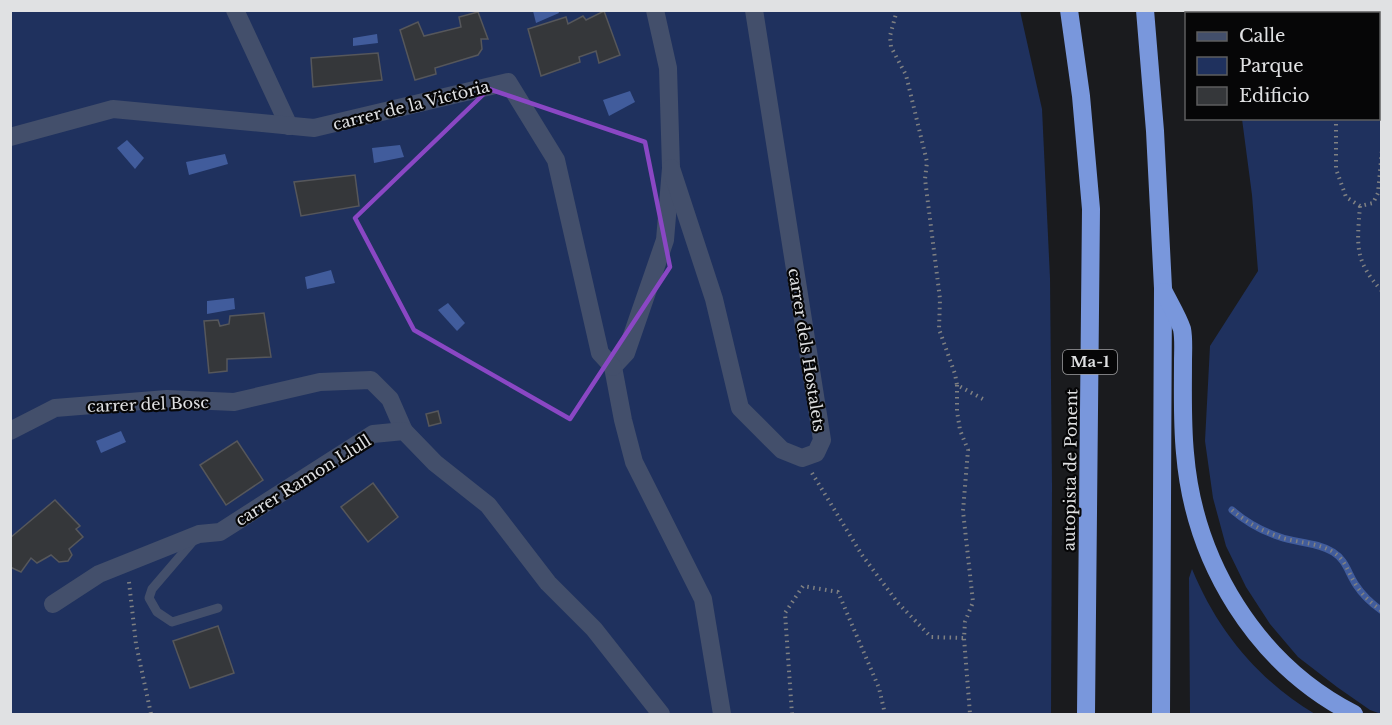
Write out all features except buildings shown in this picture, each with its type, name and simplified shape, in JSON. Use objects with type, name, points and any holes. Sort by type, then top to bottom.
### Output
[{"type":"highway","name":"autopista de Ponent","points":[[1069,10],[1081,96],[1091,208],[1086,714]]},
{"type":"highway","points":[[1145,10],[1155,120],[1162,288],[1161,714]]},
{"type":"highway","points":[[1162,288],[1182,330],[1187,473],[1201,533],[1217,573],[1249,625],[1274,656],[1312,688],[1354,714]]},
{"type":"street","points":[[235,10],[289,126]]},
{"type":"street","points":[[655,10],[668,68],[671,168],[665,240],[626,353],[613,367],[634,462],[703,599],[722,714]]},
{"type":"street","name":"carrer dels Hostalets","points":[[754,10],[822,440],[816,453],[802,458]]},
{"type":"street","name":"carrer de la Victòria","points":[[10,137],[113,109],[314,128],[508,82],[556,160],[600,353],[613,367]]},
{"type":"street","points":[[671,168],[714,299],[740,408],[783,450],[802,458]]},
{"type":"street","name":"carrer del Bosc","points":[[10,431],[54,408],[167,399],[234,402],[320,382],[370,380],[390,399],[404,431]]},
{"type":"street","points":[[404,431],[435,463],[488,505],[548,583],[594,629],[662,714]]},
{"type":"street","name":"carrer Ramon Llull","points":[[53,604],[99,574],[199,534],[220,531],[373,434],[404,431]]},
{"type":"lane","points":[[199,534],[152,589],[149,598],[157,612],[172,622],[218,608]]},
{"type":"path","points":[[897,10],[890,36],[891,47],[906,75],[927,162],[925,179],[940,299],[939,329],[956,374],[959,421],[968,450],[963,511],[973,602],[965,622],[964,638],[970,714]]},
{"type":"path","points":[[1336,120],[1336,169],[1346,197],[1360,206],[1373,203],[1378,193],[1382,150]]},
{"type":"path","points":[[1360,206],[1357,247],[1367,275],[1382,291]]},
{"type":"path","points":[[957,385],[983,399]]},
{"type":"path","points":[[802,458],[862,555],[898,603],[931,637],[964,638]]},
{"type":"path","points":[[1232,510],[1249,524],[1281,538],[1300,540],[1332,551],[1345,563],[1367,600],[1382,611]]},
{"type":"path","points":[[126,564],[135,644],[151,714]]},
{"type":"path","points":[[792,714],[785,613],[803,586],[838,592],[879,688],[885,714]]},
{"type":"highlighted area","points":[[489,89],[645,142],[670,267],[570,419],[414,330],[355,218]]},
{"type":"green space","points":[[10,11],[1020,11],[1042,109],[1050,278],[1051,714],[11,714]]},
{"type":"green space","points":[[1381,11],[1381,714],[1370,710],[1298,657],[1270,624],[1246,587],[1226,546],[1213,498],[1205,441],[1210,346],[1258,271],[1252,195],[1242,120],[1380,120],[1380,12],[1227,12]]},
{"type":"green space","points":[[1192,569],[1214,613],[1242,652],[1275,686],[1315,714],[1190,714],[1189,578]]},
{"type":"shaded area","points":[[533,11],[558,11],[559,13],[536,23]]},
{"type":"shaded area","points":[[377,34],[378,43],[353,46],[353,38]]},
{"type":"shaded area","points":[[630,91],[635,102],[609,116],[603,100]]},
{"type":"shaded area","points":[[127,140],[144,158],[135,169],[117,148]]},
{"type":"shaded area","points":[[400,145],[404,157],[374,163],[372,148]]},
{"type":"shaded area","points":[[225,154],[228,164],[189,175],[186,162]]},
{"type":"shaded area","points":[[331,270],[335,283],[307,289],[305,277]]},
{"type":"shaded area","points":[[234,298],[235,309],[207,314],[207,301]]},
{"type":"shaded area","points":[[448,303],[465,323],[457,331],[438,310]]},
{"type":"shaded area","points":[[121,431],[126,442],[101,453],[96,441]]},
{"type":"waterway","points":[[1232,510],[1267,532],[1286,539],[1320,546],[1333,552],[1344,563],[1361,593],[1382,611]]}]
